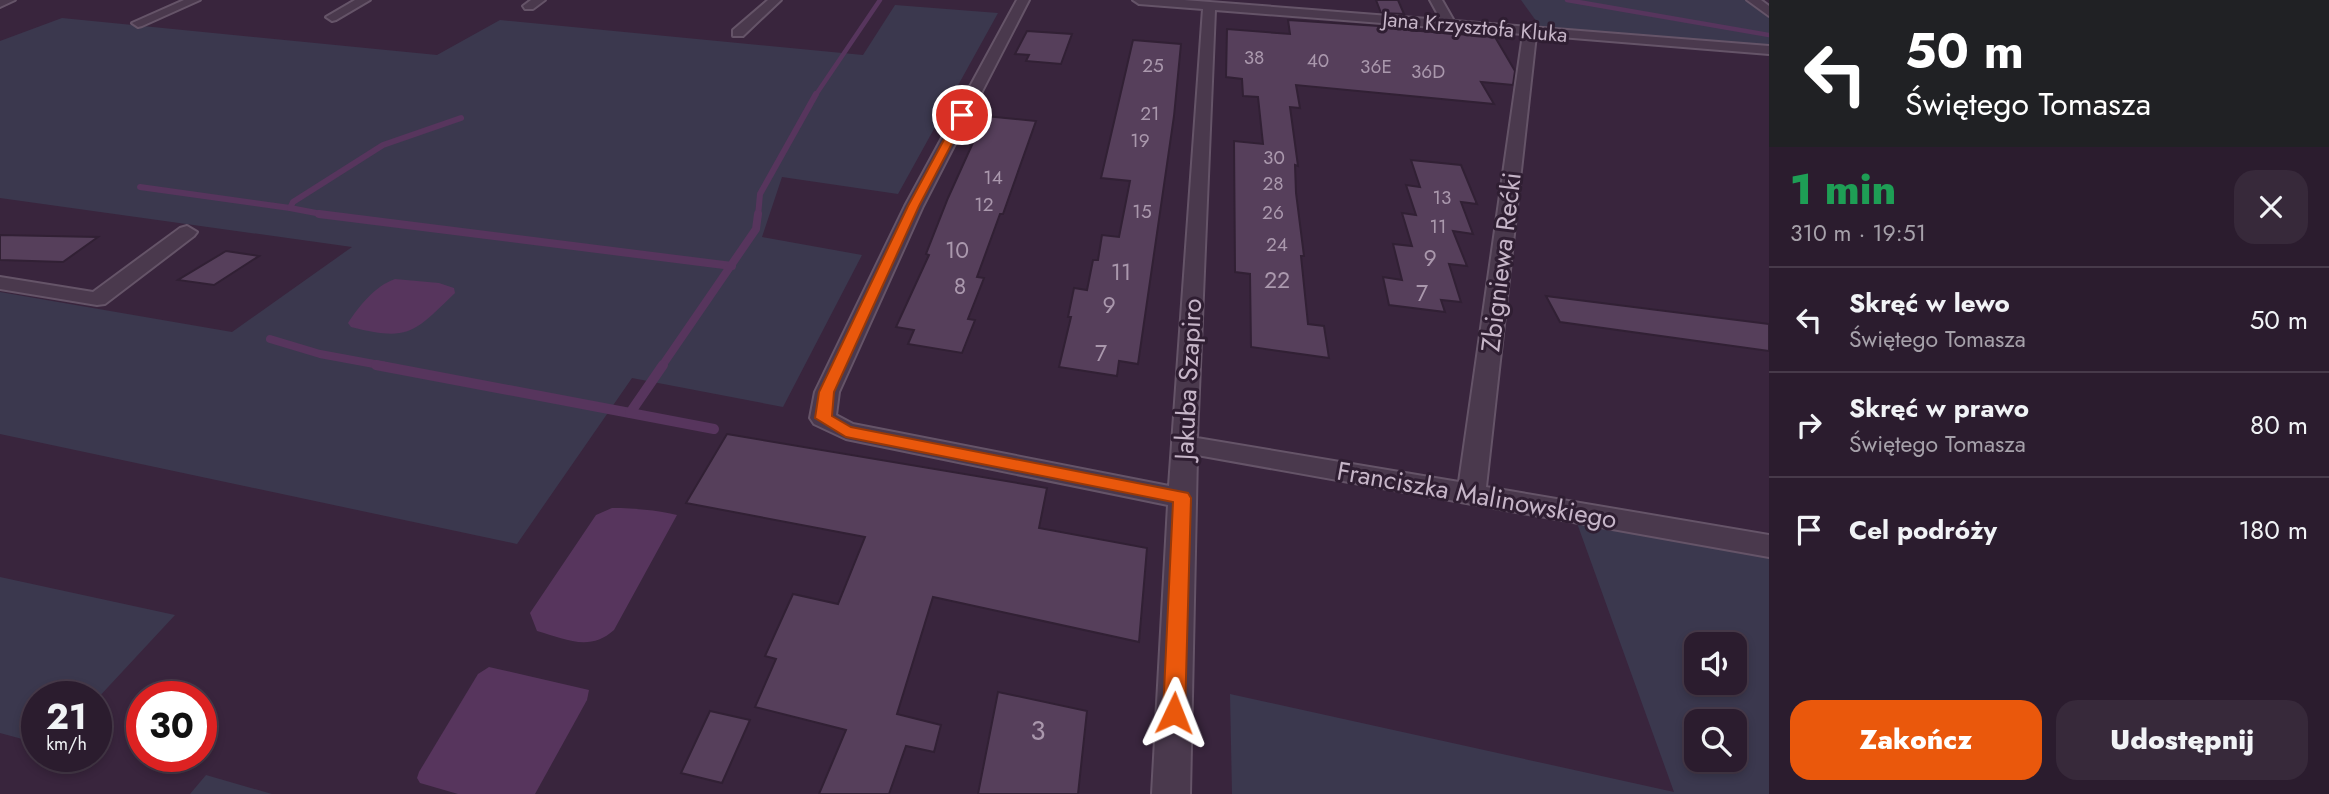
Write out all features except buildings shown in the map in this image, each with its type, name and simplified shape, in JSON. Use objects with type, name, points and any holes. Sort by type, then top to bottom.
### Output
[{"type":"street","points":[[0,3],[9,0]]},
{"type":"street","points":[[138,23],[194,0]]},
{"type":"street","points":[[332,17],[364,0]]},
{"type":"street","points":[[738,33],[775,0]]},
{"type":"street","points":[[1023,0],[914,206],[827,392],[823,418],[846,431],[1182,498]]},
{"type":"street","name":"Jana Krzysztofa Kluka","points":[[1139,0],[1769,50]]},
{"type":"street","points":[[1339,0],[1343,16]]},
{"type":"street","points":[[1436,0],[1450,25]]},
{"type":"street","points":[[1753,0],[1769,12]]},
{"type":"street","name":"Jakuba Szapiro","points":[[1171,794],[1184,444],[1209,6]]},
{"type":"street","name":"Zbigniewa Rećki","points":[[1471,494],[1530,31]]},
{"type":"street","points":[[0,283],[97,299],[187,232]]},
{"type":"street","name":"Franciszka Malinowskiego","points":[[1184,444],[1769,546]]},
{"type":"shaded area","points":[[1521,0],[1748,0],[1769,15],[1769,46],[1542,29]]},
{"type":"shaded area","points":[[895,5],[998,13],[898,194],[782,177],[762,237],[862,255],[783,407],[632,378],[517,544],[0,434],[0,292],[232,332],[352,247],[0,198],[0,41],[62,18],[437,55],[500,20],[863,55]]},
{"type":"shaded area","points":[[395,279],[439,283],[454,288],[455,293],[430,317],[410,330],[386,334],[351,327],[348,323],[363,303],[381,286]]},
{"type":"shaded area","points":[[612,508],[677,515],[614,630],[596,641],[586,642],[567,640],[537,631],[530,613],[596,515]]},
{"type":"shaded area","points":[[1573,512],[1769,546],[1769,794],[1232,794],[1230,694],[1674,792]]},
{"type":"shaded area","points":[[0,577],[175,615],[112,683],[21,681],[21,739],[0,733]]},
{"type":"shaded area","points":[[489,667],[589,690],[587,700],[535,794],[458,794],[420,783],[417,778],[478,674]]},
{"type":"shaded area","points":[[206,775],[272,794],[190,794]]},
{"type":"waterway","points":[[815,96],[880,0]]},
{"type":"waterway","points":[[1567,0],[1769,35]]},
{"type":"waterway","points":[[758,216],[760,194],[816,94]]},
{"type":"waterway","points":[[290,208],[293,202],[383,145],[461,118]]},
{"type":"waterway","points":[[140,187],[290,208]]},
{"type":"waterway","points":[[290,208],[326,215]]},
{"type":"waterway","points":[[319,214],[326,215]]},
{"type":"waterway","points":[[731,266],[756,229],[758,214]]},
{"type":"waterway","points":[[326,215],[731,266]]},
{"type":"waterway","points":[[326,215],[332,216]]},
{"type":"waterway","points":[[662,366],[731,266]]},
{"type":"waterway","points":[[270,339],[320,354],[385,366]]},
{"type":"waterway","points":[[376,365],[630,413]]},
{"type":"waterway","points":[[630,413],[663,365]]},
{"type":"waterway","points":[[630,413],[714,429]]},
{"type":"route","points":[[962,115],[914,206],[827,392],[823,418],[846,431],[1182,498],[1174,713]]}]
